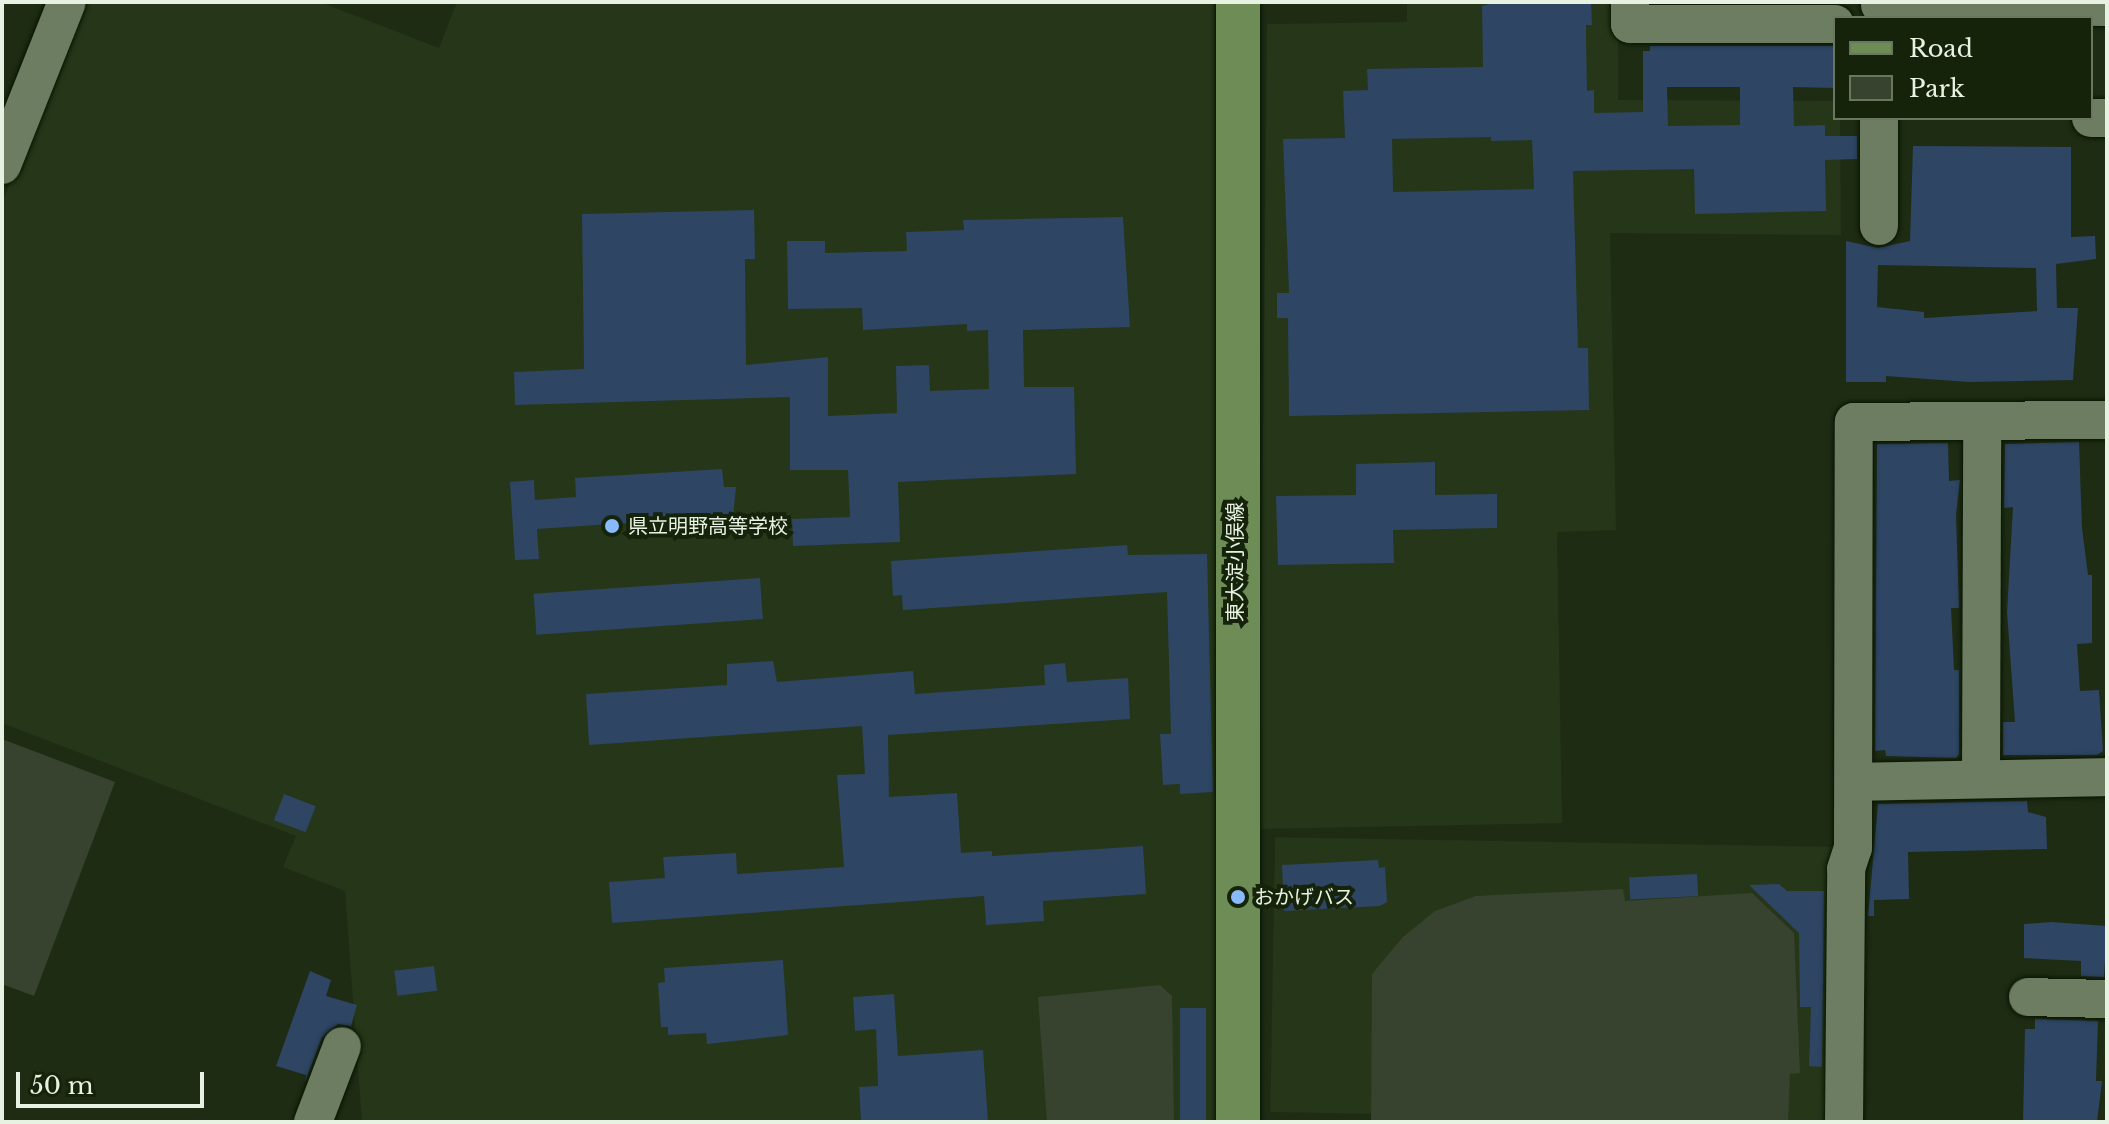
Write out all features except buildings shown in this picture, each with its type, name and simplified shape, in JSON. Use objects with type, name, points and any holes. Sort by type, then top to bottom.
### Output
[{"type":"main road","name":"東大淀小俣線","points":[[1238,2],[1238,1122]]},
{"type":"street","points":[[2,165],[67,2]]},
{"type":"street","points":[[1630,2],[1630,24],[1833,24]]},
{"type":"street","points":[[1880,8],[2107,7]]},
{"type":"street","points":[[1879,120],[1879,226]]},
{"type":"street","points":[[1844,1122],[1846,869],[1853,848],[1854,782],[1854,422],[2107,420]]},
{"type":"street","points":[[1981,779],[1982,421]]},
{"type":"street","points":[[1854,782],[2107,777]]},
{"type":"street","points":[[2028,997],[2107,999]]},
{"type":"street","points":[[313,1122],[342,1046]]},
{"type":"shaded area","name":"県立明野高等学校","points":[[82,2],[320,2],[439,48],[457,2],[1224,2],[1221,1122],[362,1122],[345,891],[283,867],[296,836],[2,723],[2,203]]},
{"type":"shaded area","points":[[1407,2],[1618,2],[1618,100],[1833,101],[1833,120],[1840,120],[1841,235],[1610,233],[1616,530],[1557,532],[1562,823],[1259,829],[1267,24],[1407,22]]},
{"type":"shaded area","points":[[1275,837],[1839,847],[1834,1122],[1270,1112]]},
{"type":"green space","points":[[2,739],[115,782],[34,996],[2,984]]},
{"type":"green space","points":[[1623,889],[1625,901],[1752,893],[1794,933],[1800,1073],[1790,1074],[1788,1122],[1371,1122],[1372,974],[1403,937],[1435,911],[1476,896]]},
{"type":"green space","points":[[1160,985],[1172,996],[1174,1122],[1047,1122],[1038,997]]},
{"type":"place","name":"県立明野高等学校","points":[[612,526]]},
{"type":"place","name":"おかげバス","points":[[1238,897]]}]
